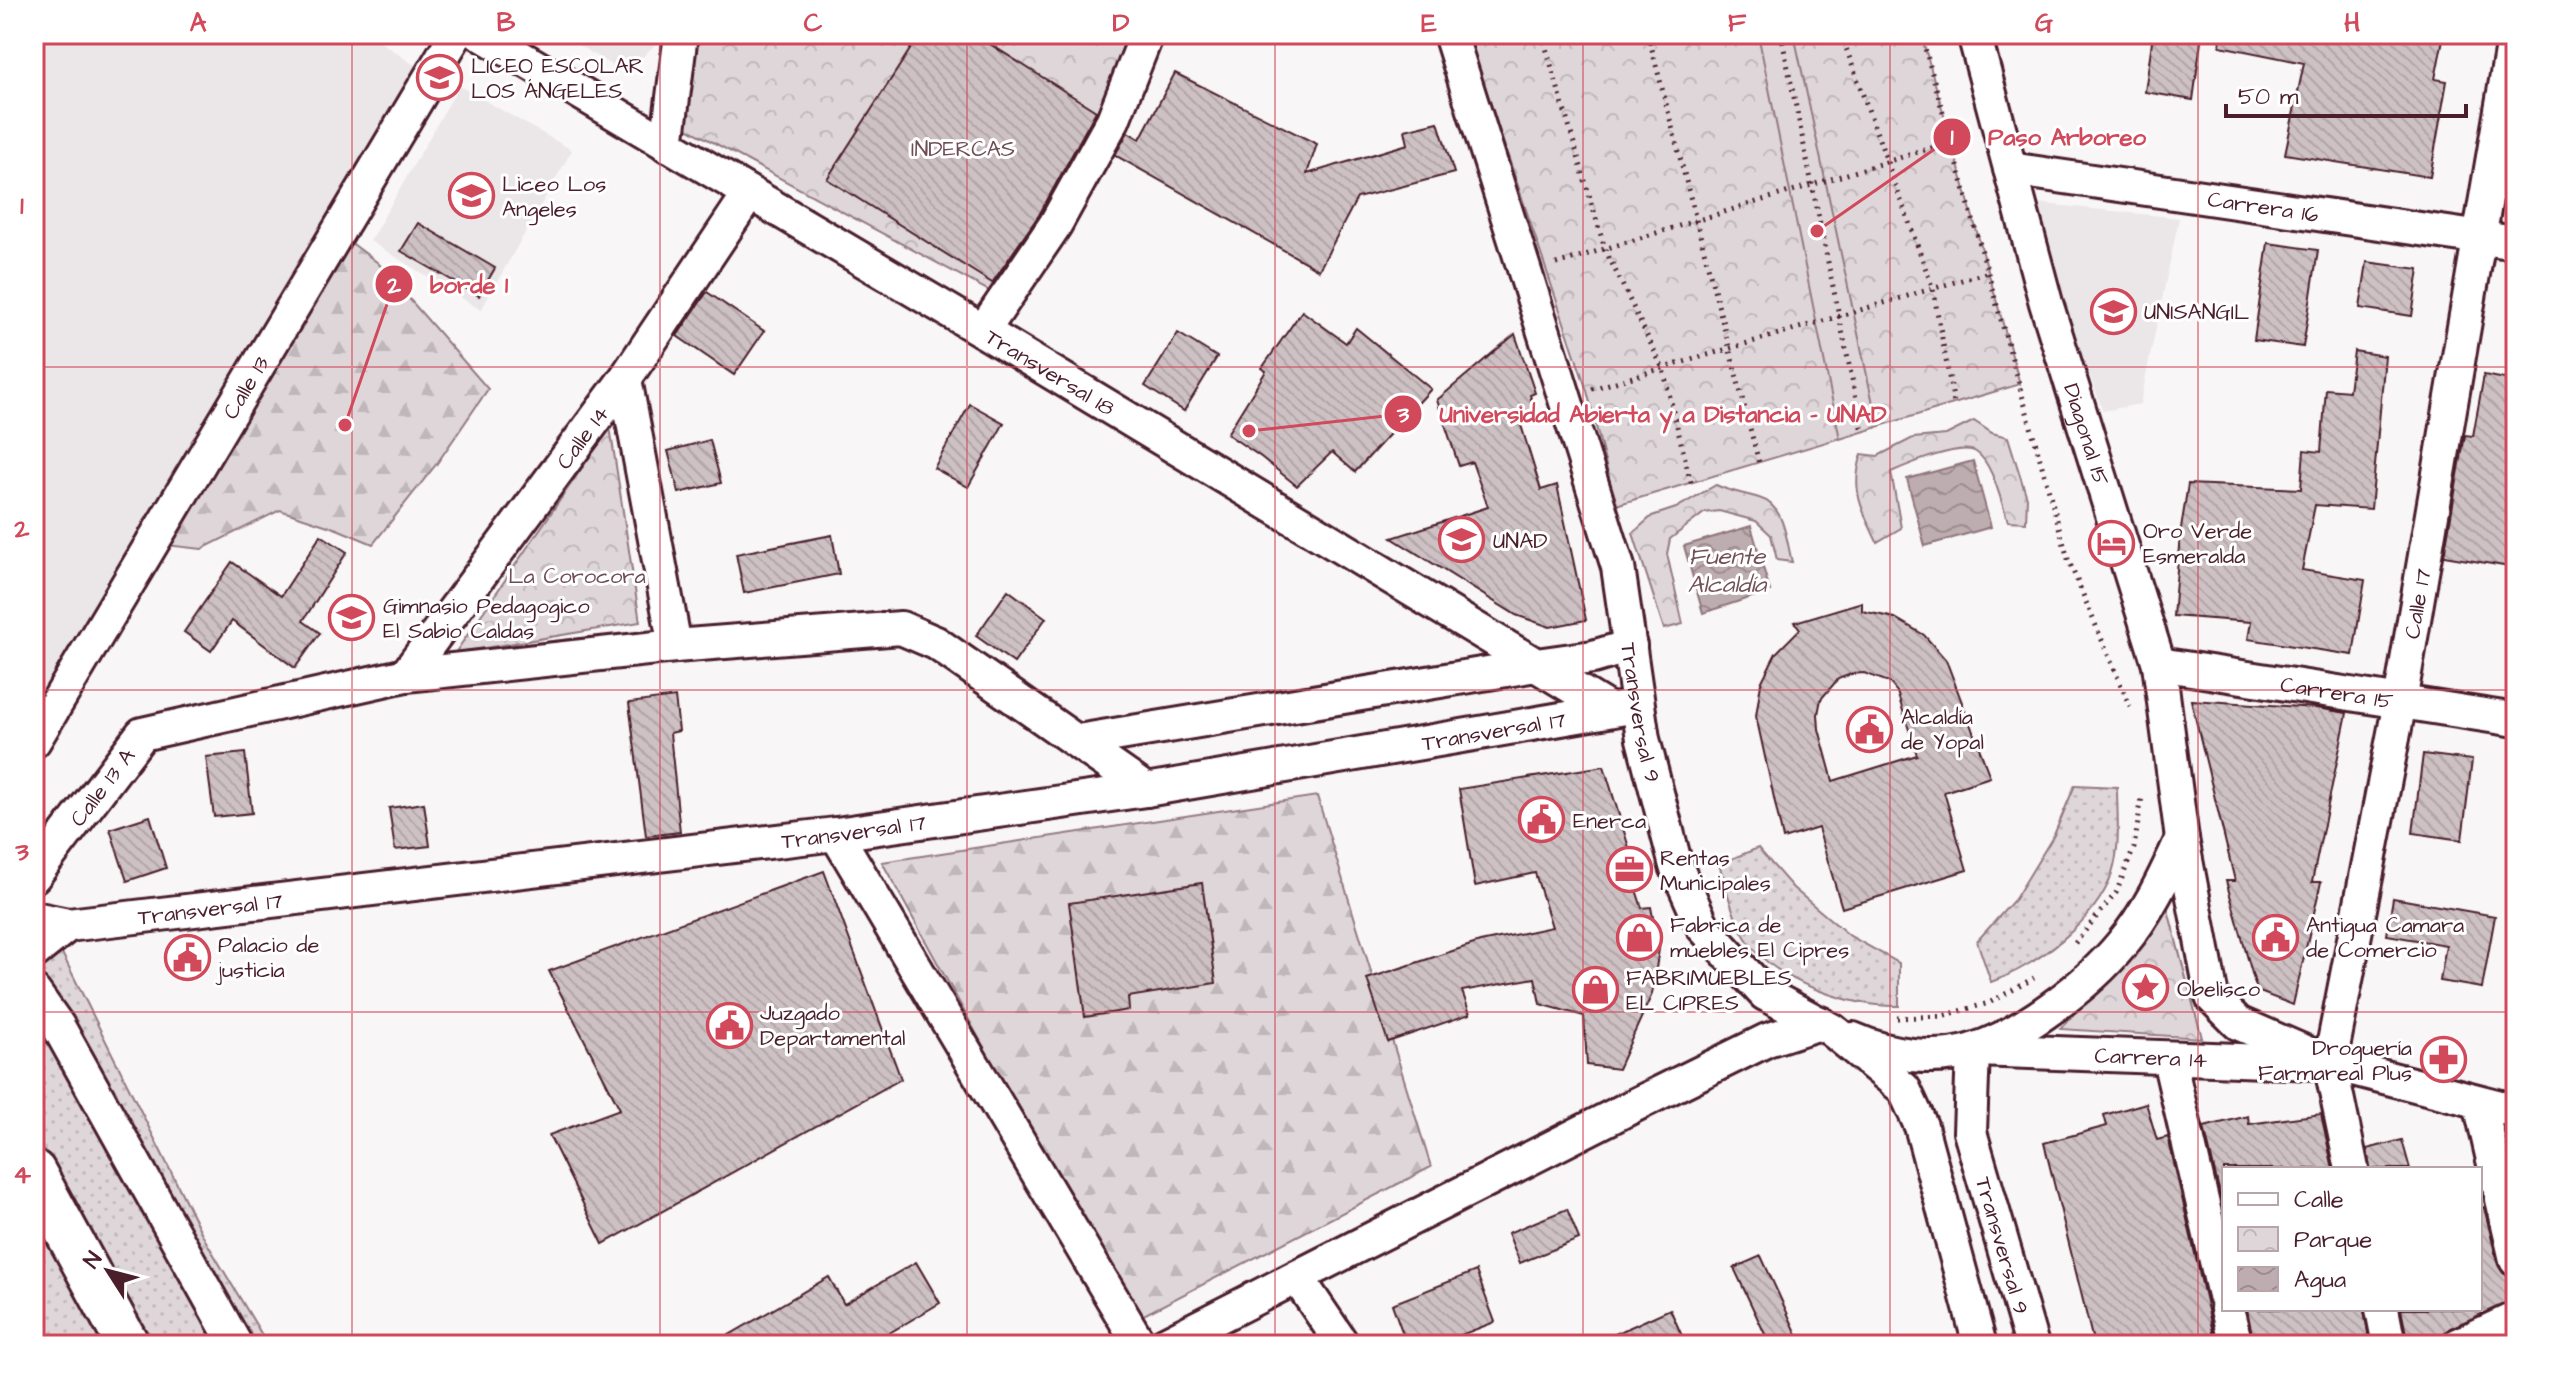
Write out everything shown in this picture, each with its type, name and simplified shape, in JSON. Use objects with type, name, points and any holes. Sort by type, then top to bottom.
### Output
[{"type":"main road","points":[[34,1172],[128,1345]]},
{"type":"street","name":"Calle 13","points":[[34,741],[456,34]]},
{"type":"street","name":"Transversal 18","points":[[481,34],[983,331],[1536,665],[1622,708]]},
{"type":"street","points":[[667,145],[681,34]]},
{"type":"street","points":[[983,331],[1055,225],[1106,133],[1147,34]]},
{"type":"street","name":"Transversal 9","points":[[1450,34],[1618,567],[1630,646],[1622,708],[1676,866],[1703,927],[1765,994],[1826,1026],[1904,1089],[1921,1126],[1980,1345]]},
{"type":"street","name":"Diagonal 15","points":[[1974,34],[2046,303],[2159,664],[2182,839],[2212,997],[2238,1023]]},
{"type":"street","points":[[1987,79],[1995,34]]},
{"type":"street","name":"Calle 17","points":[[2352,1167],[2330,1063],[2400,702],[2514,34]]},
{"type":"street","name":"Carrera 16","points":[[2010,169],[2516,243]]},
{"type":"street","name":"Calle 14","points":[[406,675],[625,379],[749,194]]},
{"type":"street","points":[[625,379],[675,646]]},
{"type":"street","points":[[406,675],[675,646],[901,628],[936,643],[1146,790]]},
{"type":"street","points":[[1078,741],[1593,657],[1630,646]]},
{"type":"street","name":"Carrera 15","points":[[2159,664],[2516,720]]},
{"type":"street","name":"Calle 13 A","points":[[34,876],[142,734],[406,675]]},
{"type":"street","name":"Transversal 17","points":[[68,925],[836,834],[1146,790],[1622,708]]},
{"type":"street","points":[[836,834],[1140,1345]]},
{"type":"street","points":[[1163,1345],[1753,1047],[1826,1026],[1877,1049],[1924,1056],[1973,1050],[2040,1015],[2078,988],[2121,945],[2157,894],[2182,839]]},
{"type":"street","points":[[34,918],[68,925]]},
{"type":"street","points":[[34,952],[68,925]]},
{"type":"street","points":[[34,992],[58,1026],[236,1345]]},
{"type":"street","name":"Carrera 14","points":[[2238,1023],[2330,1063],[2516,1111]]},
{"type":"street","name":"Transversal 9","points":[[1973,1050],[1970,1132],[2032,1345]]},
{"type":"street","name":"Carrera 14","points":[[1973,1050],[2330,1063]]},
{"type":"street","points":[[2169,1059],[2222,1286]]},
{"type":"street","points":[[2480,1103],[2516,1260]]},
{"type":"street","points":[[1297,1277],[1343,1345]]},
{"type":"street","points":[[2228,1311],[2236,1345]]},
{"type":"street","points":[[2382,1311],[2389,1345]]},
{"type":"street","points":[[2458,1345],[2516,1318]]},
{"type":"path","points":[[1542,34],[1605,249],[1663,369],[1691,483]]},
{"type":"path","points":[[1648,34],[1759,463]]},
{"type":"path","points":[[1781,34],[1863,432]]},
{"type":"path","points":[[1841,34],[1933,289],[1954,404]]},
{"type":"path","points":[[1921,34],[2068,559],[2132,715]]},
{"type":"path","points":[[1543,268],[1999,127]]},
{"type":"path","points":[[1587,391],[1989,272]]},
{"type":"path","points":[[2068,952],[2116,893],[2134,848],[2143,793]]},
{"type":"path","points":[[1894,1019],[1942,1016],[1989,1003],[2040,974]]},
{"type":"shaded area","points":[[34,34],[369,34],[420,69],[150,525],[34,707]]},
{"type":"shaded area","points":[[560,34],[658,34],[657,43],[638,61],[620,70]]},
{"type":"shaded area","name":"Liceo Los Angeles","points":[[459,86],[572,150],[481,310],[370,241]]},
{"type":"shaded area","name":"UNISANGIL","points":[[2026,202],[2179,218],[2140,404],[2103,411]]},
{"type":"green space","name":"INDERCAS","points":[[695,34],[1147,34],[1004,299],[683,126]]},
{"type":"green space","points":[[1467,34],[1921,34],[2020,384],[1616,505],[1587,391]]},
{"type":"green space","points":[[1758,34],[1794,34],[1878,427],[1840,439]]},
{"type":"green space","points":[[337,232],[378,263],[488,389],[438,462],[373,544],[280,510],[202,549],[156,544]]},
{"type":"green space","points":[[1974,421],[1992,433],[2008,437],[2027,498],[2026,522],[2008,521],[1996,484],[1982,457],[1976,452],[1959,450],[1891,472],[1901,528],[1877,542],[1859,500],[1857,478],[1862,454],[1878,456],[1913,438],[1946,435]]},
{"type":"green space","name":"La Corocora","points":[[610,427],[640,622],[455,653]]},
{"type":"green space","points":[[1716,485],[1759,498],[1774,508],[1783,524],[1792,562],[1777,560],[1771,535],[1756,521],[1719,511],[1704,513],[1670,539],[1667,554],[1683,624],[1664,629],[1633,533],[1652,516],[1676,508]]},
{"type":"green space","points":[[2075,785],[2117,787],[2118,842],[2112,874],[2093,908],[2079,925],[2027,965],[1991,982],[1977,941],[2015,899],[2054,835]]},
{"type":"green space","points":[[1317,796],[1431,1167],[1134,1320],[882,862]]},
{"type":"green space","points":[[1758,848],[1793,888],[1850,936],[1899,963],[1899,1006],[1860,1002],[1818,990],[1779,970],[1750,944],[1735,915],[1719,864]]},
{"type":"green space","points":[[34,897],[204,1238],[268,1345],[34,1345]]},
{"type":"green space","points":[[2168,910],[2202,1038],[2060,1029]]},
{"type":"water","points":[[1973,461],[1991,527],[1925,546],[1907,479]]},
{"type":"water","name":"Fuente Alcaldía","points":[[1751,526],[1770,591],[1703,613],[1684,546]]},
{"type":"building","points":[[920,34],[974,34],[1096,111],[1039,215],[992,283],[827,179]]},
{"type":"building","points":[[2153,34],[2202,34],[2193,100],[2145,92]]},
{"type":"building","points":[[2221,34],[2444,34],[2435,79],[2447,81],[2430,177],[2285,154],[2304,63],[2220,46]]},
{"type":"building","points":[[1175,73],[1317,144],[1307,174],[1408,144],[1405,130],[1438,122],[1454,173],[1357,198],[1319,270],[1115,155],[1128,132],[1140,139]]},
{"type":"building","points":[[418,223],[495,268],[479,296],[401,251]]},
{"type":"building","points":[[2268,243],[2318,250],[2303,347],[2254,340]]},
{"type":"building","points":[[2367,262],[2419,269],[2412,316],[2360,308]]},
{"type":"building","points":[[707,292],[764,331],[734,375],[677,336]]},
{"type":"building","points":[[1302,311],[1346,343],[1356,328],[1431,389],[1355,472],[1332,452],[1297,486],[1227,434],[1266,371],[1262,368]]},
{"type":"building","points":[[1178,333],[1217,357],[1184,411],[1145,386]]},
{"type":"building","points":[[1515,334],[1535,393],[1530,395],[1536,418],[1521,425],[1541,490],[1557,485],[1586,620],[1550,627],[1516,615],[1392,538],[1488,507],[1472,462],[1459,466],[1437,400]]},
{"type":"building","points":[[2354,351],[2385,356],[2371,509],[2315,505],[2302,570],[2365,580],[2353,655],[2248,639],[2251,622],[2173,616],[2188,484],[2301,489],[2304,450],[2321,452],[2326,389],[2349,391]]},
{"type":"building","points":[[2484,375],[2516,381],[2516,568],[2444,556],[2465,435],[2473,436]]},
{"type":"building","points":[[970,404],[1004,423],[968,487],[934,468]]},
{"type":"building","points":[[710,440],[721,483],[679,493],[668,451]]},
{"type":"building","points":[[321,535],[347,552],[303,621],[320,633],[295,668],[232,621],[211,651],[184,632],[232,562],[281,596]]},
{"type":"building","points":[[832,535],[839,574],[744,593],[736,554]]},
{"type":"building","points":[[1008,590],[1046,618],[1014,663],[976,636]]},
{"type":"building","points":[[1862,602],[1862,611],[1895,618],[1924,635],[1946,660],[1990,777],[1944,792],[1967,870],[1842,908],[1818,828],[1783,839],[1756,716],[1761,683],[1776,653],[1800,629],[1795,622]],"holes":[[[1864,673],[1889,682],[1897,692],[1917,755],[1833,781],[1819,729],[1821,699],[1838,679],[1851,674]]]},
{"type":"building","points":[[675,697],[679,731],[670,733],[680,832],[646,836],[629,703]]},
{"type":"building","points":[[2191,700],[2316,708],[2347,713],[2312,882],[2321,882],[2293,1005],[2257,991],[2226,881],[2235,881]]},
{"type":"building","points":[[245,753],[252,813],[214,817],[206,757]]},
{"type":"building","points":[[2423,754],[2472,760],[2462,840],[2413,833]]},
{"type":"building","points":[[1604,766],[1630,851],[1624,853],[1642,908],[1651,907],[1659,949],[1652,994],[1618,1069],[1587,1065],[1584,1016],[1540,1004],[1535,978],[1462,991],[1470,1014],[1388,1042],[1367,979],[1480,942],[1552,927],[1535,873],[1475,886],[1459,789]]},
{"type":"building","points":[[424,803],[430,846],[395,850],[389,808]]},
{"type":"building","points":[[150,816],[166,868],[127,881],[110,829]]},
{"type":"building","name":"Juzgado Departamental","points":[[824,871],[901,1079],[603,1244],[549,1135],[620,1109],[549,971]]},
{"type":"building","points":[[1202,883],[1216,983],[1128,997],[1129,1010],[1085,1017],[1069,903]]},
{"type":"building","points":[[2393,898],[2495,916],[2482,988],[2440,981],[2446,945],[2387,935]]},
{"type":"building","points":[[2146,1103],[2157,1140],[2168,1137],[2216,1345],[2094,1345],[2044,1143],[2107,1126],[2104,1115]]},
{"type":"building","points":[[2321,1114],[2333,1167],[2222,1167],[2222,1203],[2204,1127],[2248,1116],[2249,1124]]},
{"type":"building","points":[[2402,1140],[2409,1167],[2370,1167],[2367,1149]]},
{"type":"building","points":[[2482,1208],[2498,1265],[2503,1273],[2516,1278],[2516,1299],[2450,1328],[2442,1335],[2408,1344],[2401,1311],[2482,1311]]},
{"type":"building","points":[[1567,1209],[1579,1239],[1520,1263],[1508,1233]]},
{"type":"building","points":[[1761,1256],[1802,1345],[1770,1345],[1734,1268]]},
{"type":"building","points":[[916,1262],[940,1303],[869,1345],[712,1345],[829,1277],[844,1304]]},
{"type":"building","points":[[1476,1271],[1495,1322],[1435,1345],[1407,1345],[1392,1304]]},
{"type":"building","points":[[1670,1309],[1686,1345],[1591,1345]]},
{"type":"building","points":[[2247,1311],[2364,1311],[2370,1345],[2254,1345]]},
{"type":"place","name":"LICEO ESCOLAR LOS ÁNGELES","points":[[440,78]]},
{"type":"place","name":"Liceo Los Angeles","points":[[471,196]]},
{"type":"place","name":"Paso Arboreo","points":[[1817,231]]},
{"type":"place","name":"UNISANGIL","points":[[2113,311]]},
{"type":"place","name":"borde 1","points":[[345,425]]},
{"type":"place","name":"Universidad Abierta y a Distancia - UNAD","points":[[1249,431]]},
{"type":"place","name":"UNAD","points":[[1462,540]]},
{"type":"place","name":"Oro Verde Esmeralda","points":[[2112,543]]},
{"type":"place","name":"Gimnasio Pedagogico El Sabio Caldas","points":[[352,618]]},
{"type":"place","name":"Alcaldía de Yopal","points":[[1870,729]]},
{"type":"place","name":"Enerca","points":[[1542,820]]},
{"type":"place","name":"Rentas Municipales","points":[[1629,870]]},
{"type":"place","name":"Fabrica de muebles El Cipres","points":[[1639,937]]},
{"type":"place","name":"Antigua Camara de Comercio","points":[[2275,937]]},
{"type":"place","name":"Palacio de justicia","points":[[187,957]]},
{"type":"place","name":"Obelisco","points":[[2146,988]]},
{"type":"place","name":"FABRIMUEBLES EL CIPRES","points":[[1595,990]]},
{"type":"place","name":"Juzgado Departamental","points":[[729,1025]]},
{"type":"place","name":"Droguería Farmareal Plus","points":[[2443,1060]]}]
